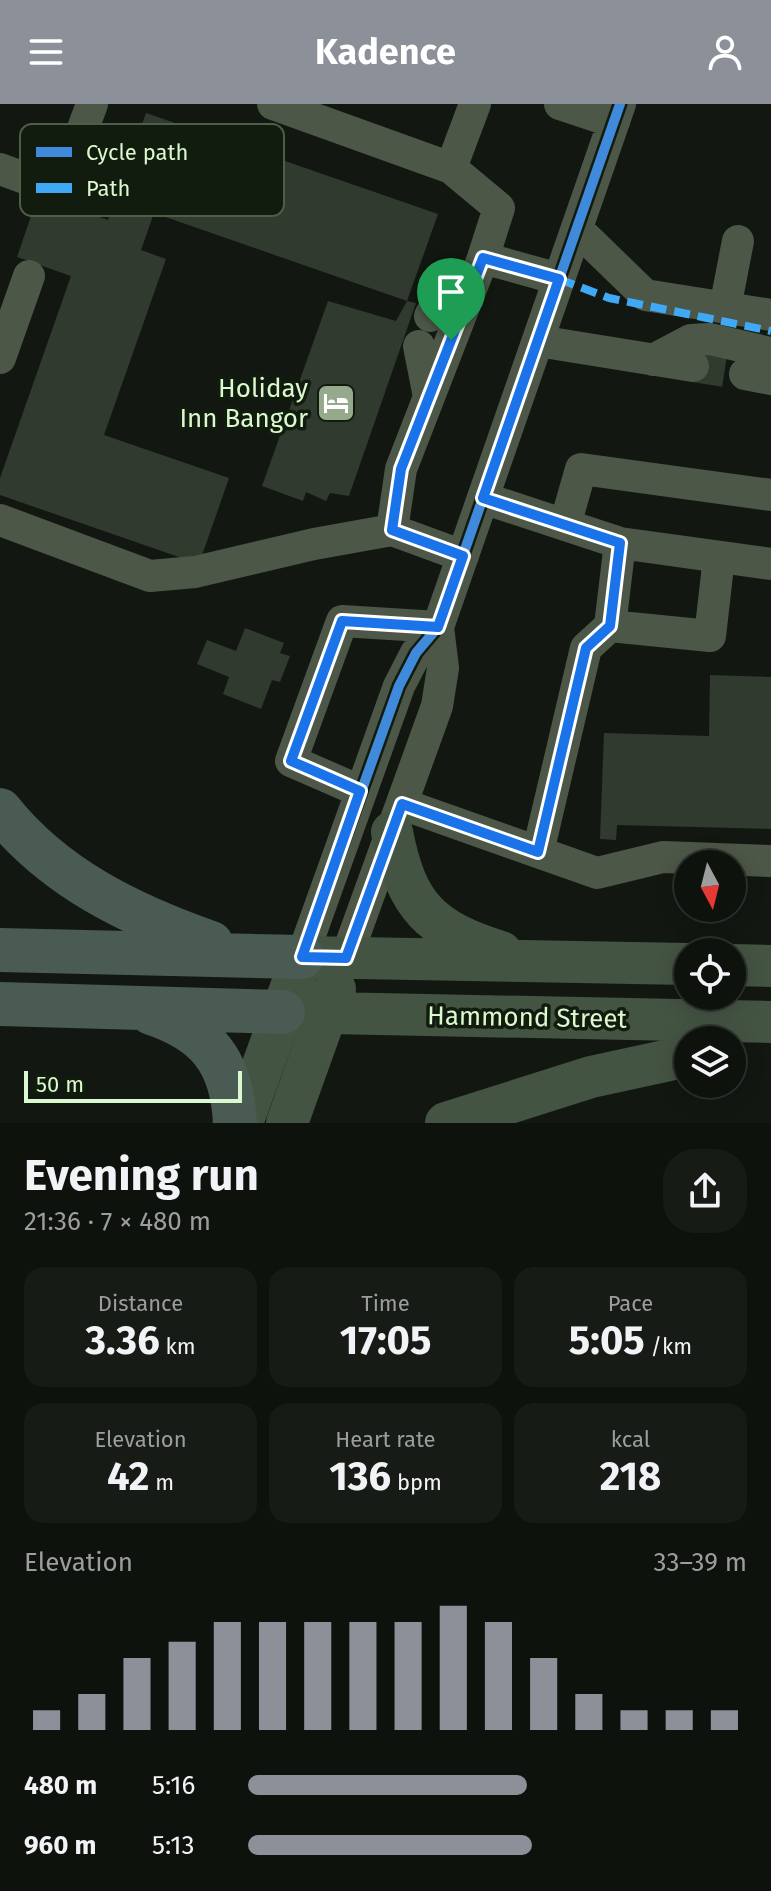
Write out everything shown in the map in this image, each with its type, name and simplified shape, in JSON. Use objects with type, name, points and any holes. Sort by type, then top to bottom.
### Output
[{"type":"highway","points":[[0,810],[43,854],[103,897],[178,932],[252,956]]},
{"type":"highway","points":[[0,950],[302,957]]},
{"type":"highway","points":[[0,1004],[283,1012]]},
{"type":"highway","points":[[129,1008],[176,1022],[209,1046],[227,1077],[235,1123]]},
{"type":"main road","points":[[397,818],[401,874],[418,905],[429,917],[458,936],[481,946],[542,961]]},
{"type":"main road","points":[[242,1123],[302,957],[674,964]]},
{"type":"main road","points":[[287,1123],[346,958]]},
{"type":"main road","points":[[746,965],[771,966]]},
{"type":"main road","name":"Hammond Street","points":[[283,1012],[771,1022]]},
{"type":"main road","points":[[746,1047],[771,1044]]},
{"type":"main road","points":[[446,1123],[591,1077],[674,1059]]},
{"type":"street","points":[[85,124],[92,104]]},
{"type":"street","points":[[273,104],[451,168],[499,208],[478,271],[401,469],[392,530]]},
{"type":"street","points":[[451,168],[475,104]]},
{"type":"street","points":[[302,957],[403,678],[416,653],[438,627],[617,113],[560,104]]},
{"type":"street","points":[[0,169],[20,176]]},
{"type":"street","points":[[577,229],[645,295],[771,315]]},
{"type":"street","points":[[725,308],[738,241]]},
{"type":"street","points":[[430,316],[447,283],[478,271],[559,279]]},
{"type":"street","points":[[0,358],[29,276]]},
{"type":"street","points":[[653,360],[691,340],[710,339],[766,352],[762,371]]},
{"type":"street","points":[[538,341],[693,366]]},
{"type":"street","points":[[419,346],[429,397]]},
{"type":"street","points":[[565,525],[581,469],[771,495]]},
{"type":"street","points":[[483,498],[620,543],[771,564]]},
{"type":"street","points":[[0,520],[150,576],[195,572],[314,544],[392,530],[463,556]]},
{"type":"street","points":[[538,852],[586,648],[610,626],[620,543]]},
{"type":"street","points":[[610,626],[710,636],[719,557]]},
{"type":"street","points":[[360,791],[291,761],[342,621],[438,627]]},
{"type":"street","points":[[346,958],[437,706],[443,668],[438,627]]},
{"type":"street","points":[[397,818],[538,852],[597,873],[663,857],[771,861]]},
{"type":"building","points":[[146,113],[178,124],[142,124]]},
{"type":"building","points":[[284,161],[438,214],[407,301],[163,216],[284,216]]},
{"type":"building","points":[[31,216],[96,216],[108,220],[109,216],[153,216],[141,250],[166,259],[104,435],[229,478],[199,564],[0,495],[0,478],[71,276],[17,257]]},
{"type":"building","name":"Holiday Inn Bangor","points":[[328,301],[396,321],[407,301],[416,303],[349,496],[330,493],[326,501],[306,492],[303,501],[262,486]]},
{"type":"building","points":[[245,628],[284,643],[280,653],[290,656],[280,682],[272,680],[261,709],[223,694],[229,677],[197,664],[207,640],[236,651]]},
{"type":"building","points":[[710,675],[771,677],[771,829],[617,825],[616,840],[600,839],[604,733],[709,736]]},
{"type":"tunnel","points":[[693,366],[745,374]]},
{"type":"marked path","points":[[559,279],[609,298],[771,331]]},
{"type":"cycle path","points":[[302,957],[399,686],[416,653],[438,627],[620,104]]},
{"type":"place","name":"Holiday Inn Bangor","points":[[336,403]]},
{"type":"route","points":[[483,258],[559,279],[483,498],[620,543],[610,626],[586,648],[538,852],[402,804],[346,958],[302,957],[360,791],[291,761],[342,621],[438,627],[463,556],[392,530],[401,469],[451,340],[483,258]]}]
